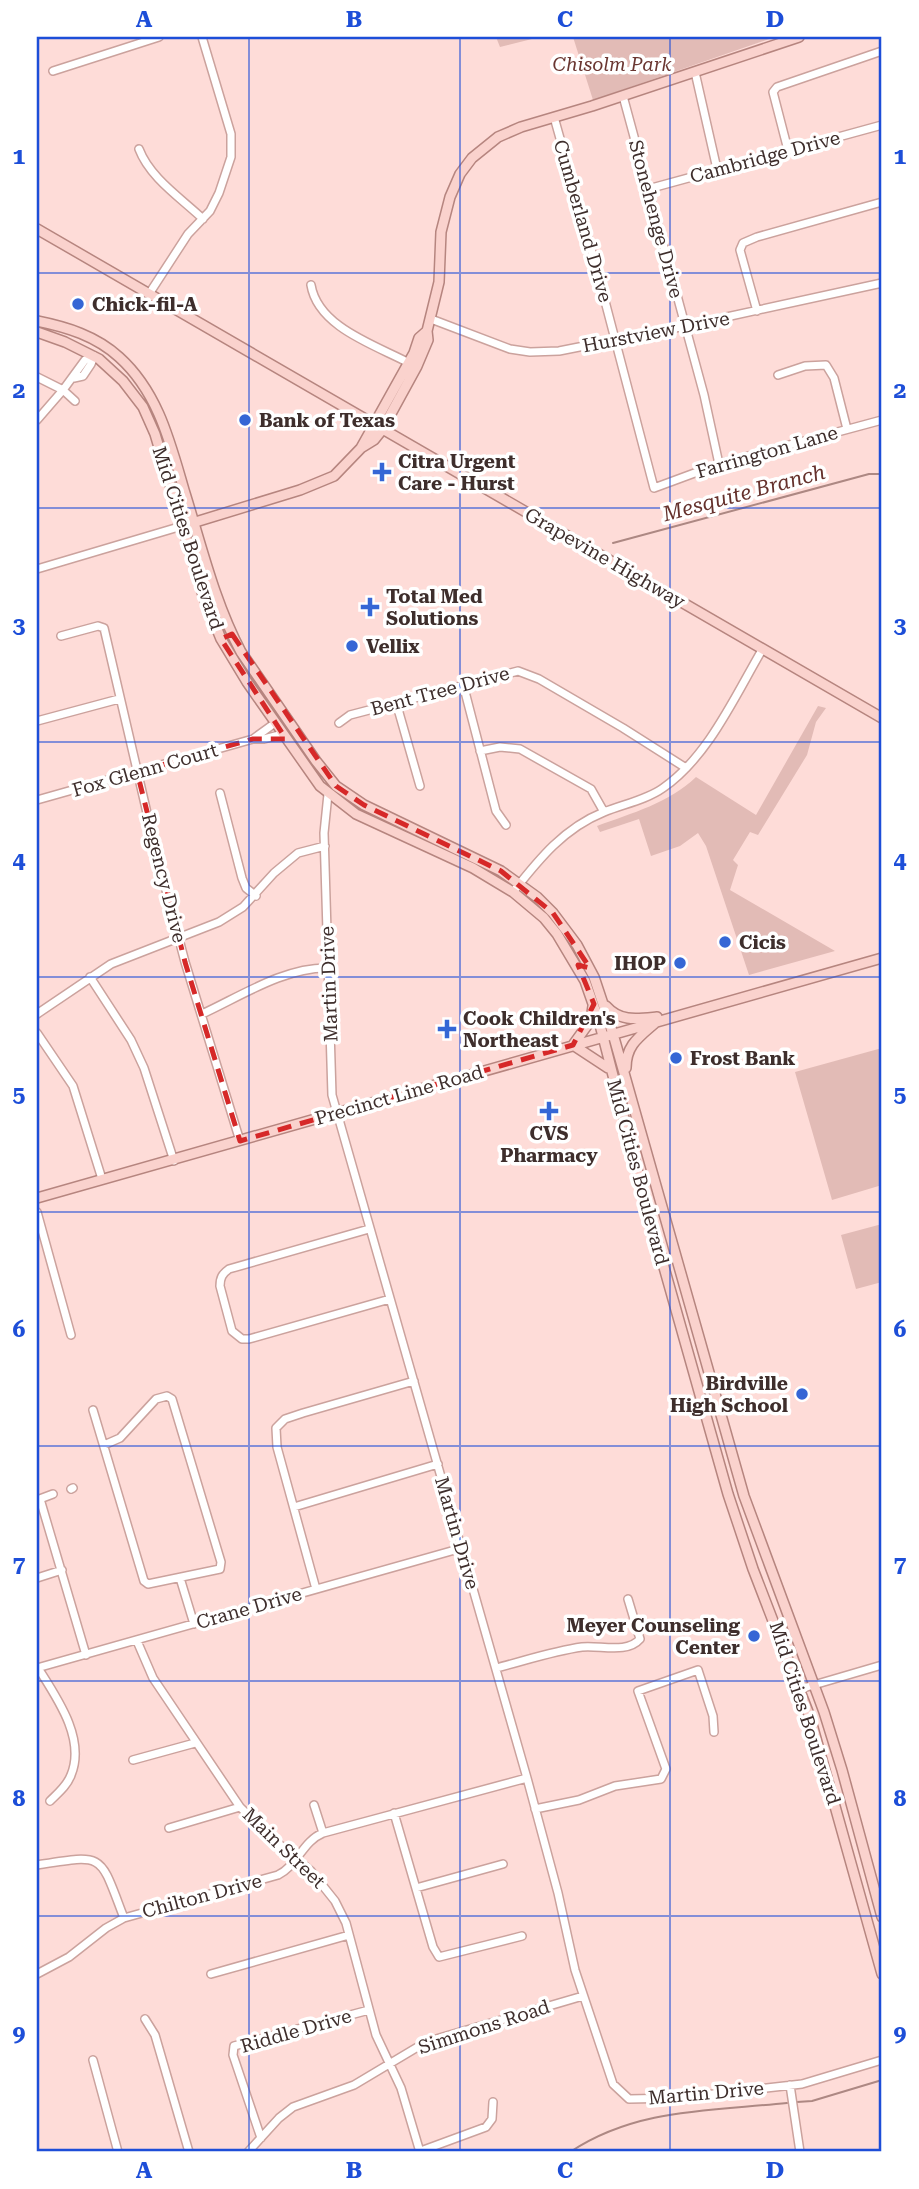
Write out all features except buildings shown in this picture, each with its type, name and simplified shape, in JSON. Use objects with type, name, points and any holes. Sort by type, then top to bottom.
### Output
[{"type":"main road","points":[[182,526],[326,481],[342,470],[378,428],[413,364],[419,338],[427,331],[431,319],[439,282],[441,233],[450,197],[460,174],[472,158],[498,137],[521,127],[799,37]]},
{"type":"main road","name":"Grapevine Highway","points":[[37,229],[882,718]]},
{"type":"main road","name":"Mid Cities Boulevard","points":[[37,321],[69,328],[100,343],[136,375],[160,413],[215,591],[232,634],[241,652],[336,786],[369,808],[480,859],[553,913],[572,937],[590,968],[614,1034],[749,1509],[814,1684],[842,1770],[882,1917]]},
{"type":"main road","name":"Mid Cities Boulevard","points":[[37,332],[93,356],[105,364],[138,399],[159,445],[203,595],[221,639],[305,767],[328,794],[356,814],[517,888],[568,950],[585,981],[594,1004],[645,1200],[735,1515],[823,1757],[882,1974]]},
{"type":"main road","points":[[93,356],[100,343]]},
{"type":"main road","points":[[159,445],[170,442]]},
{"type":"main road","points":[[221,639],[232,634]]},
{"type":"main road","points":[[328,794],[341,795],[360,808],[369,808]]},
{"type":"main road","points":[[568,950],[575,960],[590,968]]},
{"type":"main road","name":"Precinct Line Road","points":[[37,1198],[882,958]]},
{"type":"main road","points":[[594,1004],[591,1020],[573,1045],[607,1065],[610,1072]]},
{"type":"main road","points":[[604,1004],[617,1016],[629,1020],[668,1018]]},
{"type":"main road","points":[[627,1083],[626,1063],[631,1044],[656,1022]]},
{"type":"main road","points":[[645,1200],[659,1197]]},
{"type":"main road","points":[[695,1378],[706,1362]]},
{"type":"main road","points":[[735,1515],[749,1509]]},
{"type":"street","points":[[53,71],[159,37]]},
{"type":"street","points":[[149,294],[188,234],[203,219],[219,193],[231,157],[233,142],[202,37]]},
{"type":"street","points":[[788,150],[773,92],[777,87],[882,51]]},
{"type":"street","points":[[695,72],[717,169]]},
{"type":"street","name":"Stonehenge Drive","points":[[623,96],[719,464]]},
{"type":"street","name":"Cumberland Drive","points":[[554,117],[654,488]]},
{"type":"street","name":"Cambridge Drive","points":[[648,189],[882,125]]},
{"type":"street","points":[[139,149],[154,174],[203,219]]},
{"type":"street","points":[[757,311],[740,250],[743,243],[882,202]]},
{"type":"street","name":"Hurstview Drive","points":[[431,319],[520,351],[559,351],[882,283]]},
{"type":"street","points":[[311,285],[315,299],[330,318],[350,332],[413,364]]},
{"type":"street","points":[[37,420],[74,378],[85,360],[93,356]]},
{"type":"street","points":[[778,375],[806,366],[826,365],[830,368],[847,429]]},
{"type":"street","points":[[37,377],[64,390],[75,401]]},
{"type":"street","name":"Farrington Lane","points":[[654,488],[719,464],[882,420]]},
{"type":"street","points":[[37,569],[182,526]]},
{"type":"street","name":"Regency Drive","points":[[61,636],[98,626],[104,628],[179,939],[240,1141]]},
{"type":"street","points":[[517,888],[565,833],[581,822],[652,794],[687,768],[701,752],[762,650]]},
{"type":"street","name":"Bent Tree Drive","points":[[339,723],[350,715],[501,673],[518,671],[527,673],[623,728],[687,768]]},
{"type":"street","points":[[463,684],[496,811],[506,825]]},
{"type":"street","points":[[37,721],[119,699]]},
{"type":"street","points":[[396,702],[420,786]]},
{"type":"street","name":"Fox Glenn Court","points":[[253,739],[275,723]]},
{"type":"street","name":"Fox Glenn Court","points":[[37,800],[253,739],[283,734]]},
{"type":"street","points":[[481,751],[500,747],[520,749],[591,789],[604,812]]},
{"type":"street","points":[[220,793],[242,878],[246,888],[256,895]]},
{"type":"street","name":"Martin Drive","points":[[328,794],[325,846],[331,1090],[336,1113],[536,1809],[575,1970],[613,2084],[629,2099],[678,2098],[790,2085],[882,2060]]},
{"type":"street","points":[[37,1014],[90,977],[120,960],[219,922],[256,895],[274,873],[298,853],[325,846]]},
{"type":"street","points":[[202,1014],[280,978],[311,968],[328,968]]},
{"type":"street","points":[[90,977],[131,1040],[144,1068],[174,1161]]},
{"type":"street","points":[[37,1033],[73,1086],[102,1179]]},
{"type":"street","points":[[37,1212],[71,1335]]},
{"type":"street","points":[[369,1229],[223,1273],[220,1286],[232,1331],[242,1339],[390,1299]]},
{"type":"street","points":[[316,1589],[275,1435],[276,1428],[280,1423],[303,1413],[414,1381]]},
{"type":"street","points":[[93,1410],[141,1577],[146,1584],[220,1569],[221,1562],[175,1404],[169,1396],[156,1399],[126,1433],[104,1445]]},
{"type":"street","points":[[293,1507],[438,1464]]},
{"type":"street","points":[[53,1494],[38,1500],[62,1570],[86,1655]]},
{"type":"street","name":"Crane Drive","points":[[37,1668],[462,1548]]},
{"type":"street","points":[[37,1578],[62,1570]]},
{"type":"street","points":[[180,1578],[194,1624]]},
{"type":"street","points":[[496,1668],[584,1647],[613,1648],[636,1643],[640,1639],[628,1599]]},
{"type":"street","name":"Main Street","points":[[137,1641],[153,1678],[240,1807],[319,1879],[335,1901],[349,1935],[376,2035],[401,2088],[419,2152]]},
{"type":"street","points":[[800,1689],[882,1665]]},
{"type":"street","points":[[37,1668],[65,1714],[75,1757],[65,1787],[50,1801]]},
{"type":"street","points":[[536,1809],[579,1800],[615,1786],[661,1779],[666,1769],[638,1690],[698,1670],[713,1716],[714,1732]]},
{"type":"street","points":[[133,1760],[195,1743]]},
{"type":"street","name":"Chilton Drive","points":[[37,1974],[69,1957],[106,1928],[124,1918],[278,1875],[286,1871],[316,1836],[323,1833],[527,1779]]},
{"type":"street","points":[[314,1805],[323,1833]]},
{"type":"street","points":[[169,1828],[240,1807]]},
{"type":"street","points":[[394,1813],[433,1947],[439,1957],[523,1936]]},
{"type":"street","points":[[37,1865],[79,1859],[97,1861],[108,1876],[124,1918]]},
{"type":"street","points":[[416,1888],[503,1864]]},
{"type":"street","points":[[211,1974],[349,1935]]},
{"type":"street","name":"Simmons Road","points":[[247,2152],[293,2107],[341,2091],[426,2042],[583,1996]]},
{"type":"street","name":"Riddle Drive","points":[[261,2138],[233,2055],[234,2046],[369,2010]]},
{"type":"street","points":[[145,2019],[155,2035],[189,2152]]},
{"type":"street","points":[[93,2060],[118,2152]]},
{"type":"street","points":[[790,2085],[800,2152]]},
{"type":"street","points":[[419,2152],[486,2127],[492,2119],[493,2102]]},
{"type":"highlighted area","points":[[232,634],[336,786],[364,805],[501,871],[553,913],[590,968],[578,965],[594,1004],[573,1045],[240,1141],[185,962],[137,772],[253,739],[286,739],[221,639]]},
{"type":"green space","name":"Chisolm Park","points":[[496,37],[540,37],[500,47]]},
{"type":"green space","name":"Chisolm Park","points":[[573,37],[775,37],[593,100]]},
{"type":"green space","points":[[818,706],[826,708],[816,722],[807,755],[758,835],[750,832],[733,860],[738,865],[730,890],[835,951],[749,975],[706,846],[698,833],[680,846],[651,856],[639,819],[600,832],[597,826],[662,801],[696,777],[756,815]]},
{"type":"green space","points":[[882,1048],[882,1185],[832,1200],[795,1072]]},
{"type":"green space","points":[[882,1224],[882,1282],[856,1289],[841,1235]]},
{"type":"waterway","name":"Mesquite Branch","points":[[613,543],[869,474],[882,474]]},
{"type":"waterway","points":[[797,2102],[812,2101],[882,2080]]},
{"type":"waterway","points":[[570,2152],[595,2138],[647,2119],[702,2110],[787,2103]]},
{"type":"place","name":"Chick-fil-A","points":[[78,304]]},
{"type":"place","name":"Bank of Texas","points":[[245,420]]},
{"type":"place","name":"Citra Urgent Care - Hurst","points":[[382,472]]},
{"type":"place","name":"Total Med Solutions","points":[[370,607]]},
{"type":"place","name":"Vellix","points":[[352,646]]},
{"type":"place","name":"Cicis","points":[[725,942]]},
{"type":"place","name":"IHOP","points":[[680,963]]},
{"type":"place","name":"Cook Children's Northeast","points":[[447,1029]]},
{"type":"place","name":"Frost Bank","points":[[676,1058]]},
{"type":"place","name":"CVS Pharmacy","points":[[549,1111]]},
{"type":"place","name":"Birdville High School","points":[[802,1394]]},
{"type":"place","name":"Meyer Counseling Center","points":[[754,1636]]}]
